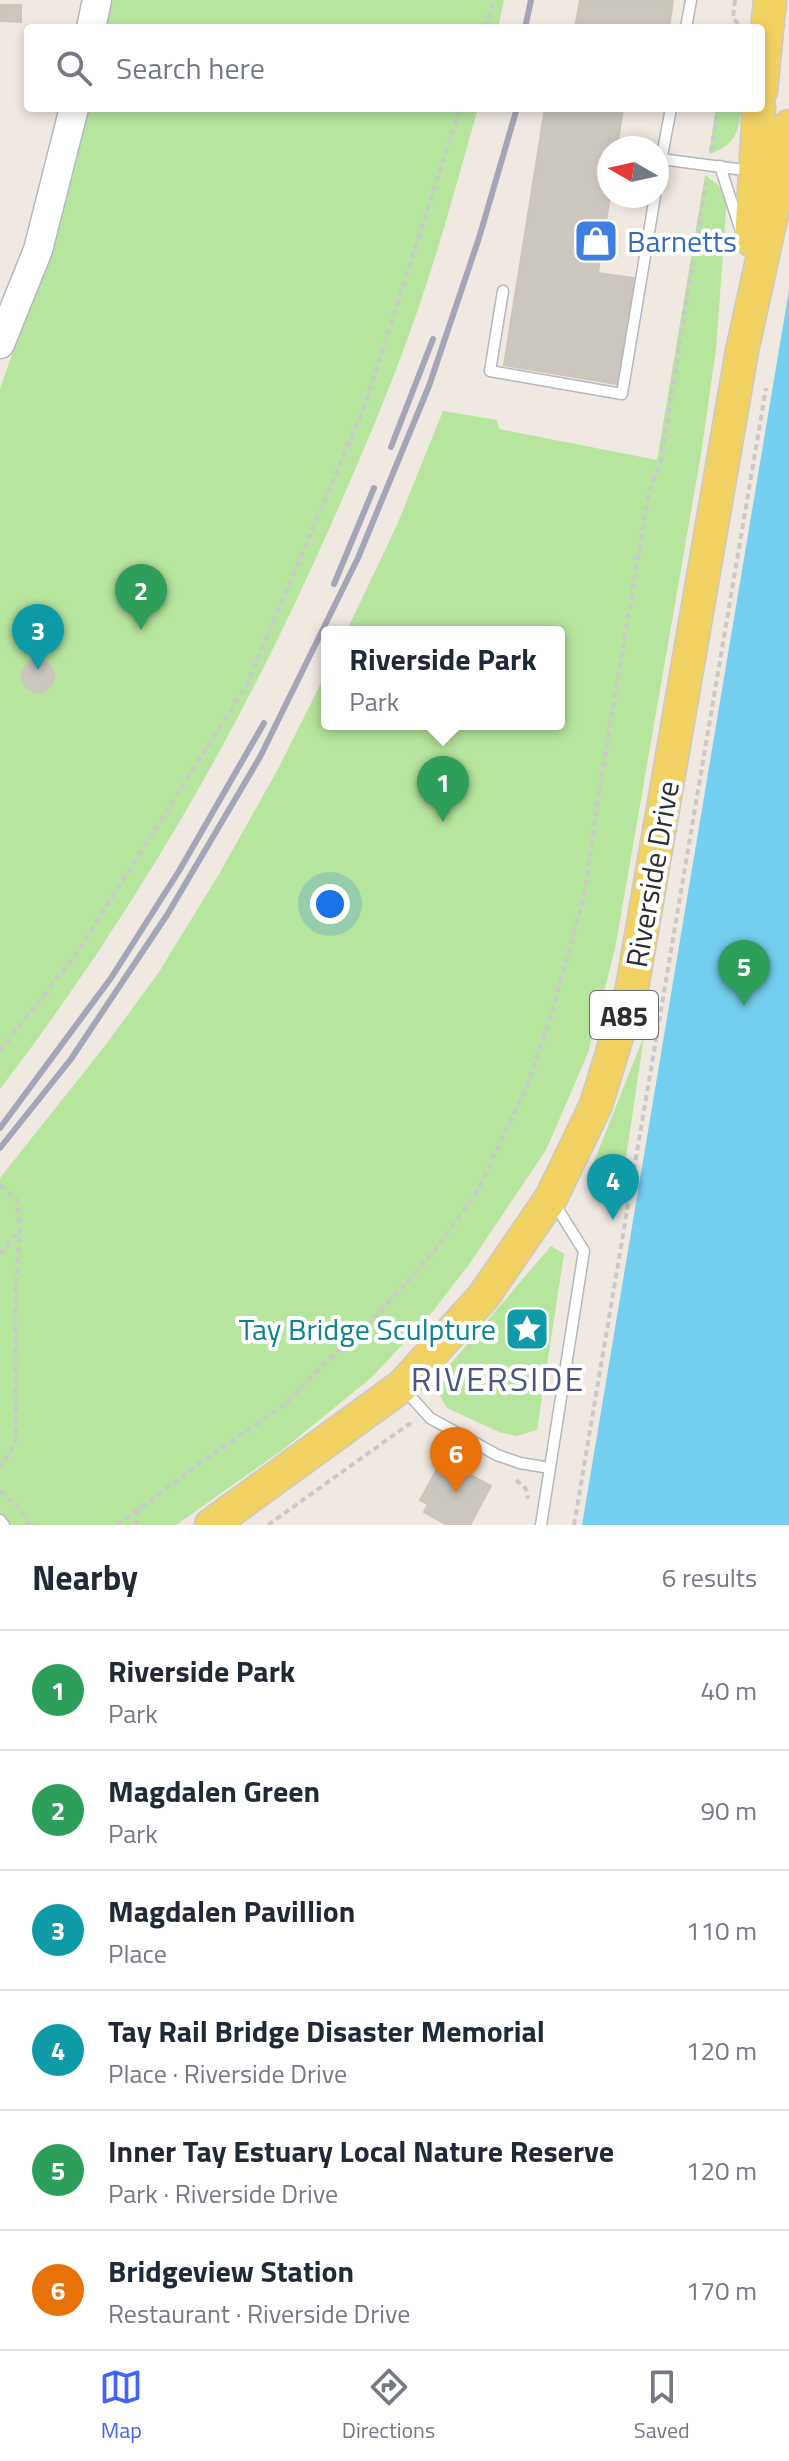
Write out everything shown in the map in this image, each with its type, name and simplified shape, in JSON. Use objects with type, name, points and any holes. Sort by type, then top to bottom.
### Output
[{"type":"main road","points":[[765,51],[770,0]]},
{"type":"main road","name":"Riverside Drive","points":[[742,351],[759,112]]},
{"type":"main road","name":"Riverside Drive","points":[[211,1525],[402,1386],[483,1297],[551,1198],[596,1105],[632,988],[742,351],[789,126]]},
{"type":"street","points":[[92,24],[97,0]]},
{"type":"street","points":[[0,344],[38,250],[73,112]]},
{"type":"lane","points":[[687,24],[691,0]]},
{"type":"lane","points":[[666,136],[670,112]]},
{"type":"lane","points":[[669,160],[754,171]]},
{"type":"lane","points":[[720,166],[750,257]]},
{"type":"lane","points":[[503,291],[490,371],[622,394],[653,208]]},
{"type":"lane","points":[[541,1525],[584,1251],[551,1198]]},
{"type":"lane","points":[[402,1386],[430,1418],[456,1433],[497,1455],[550,1468]]},
{"type":"lane","points":[[0,1520],[4,1525]]},
{"type":"path","points":[[487,24],[494,0]]},
{"type":"path","points":[[735,0],[733,18],[738,24]]},
{"type":"path","points":[[0,1051],[76,954],[246,686],[364,408],[459,112]]},
{"type":"path","points":[[711,153],[717,112]]},
{"type":"path","points":[[117,1525],[283,1406],[376,1316],[432,1254],[476,1194],[528,1084],[585,892],[649,491],[661,460],[706,183]]},
{"type":"path","points":[[574,1525],[768,378]]},
{"type":"path","points":[[0,1185],[17,1200],[20,1230],[15,1298],[16,1437],[0,1467]]},
{"type":"path","points":[[0,1254],[20,1230]]},
{"type":"path","points":[[268,1525],[409,1424],[423,1431]]},
{"type":"path","points":[[504,1474],[526,1489],[526,1512]]},
{"type":"path","points":[[0,1491],[18,1507],[31,1525]]},
{"type":"path","points":[[135,1525],[139,1509]]},
{"type":"green space","points":[[110,0],[504,0],[499,24],[106,24]]},
{"type":"green space","points":[[85,112],[477,112],[419,307],[385,398],[263,669],[225,742],[142,884],[50,1022],[0,1089],[0,389],[64,204]]},
{"type":"green space","points":[[715,112],[741,112],[734,137],[725,147],[709,154]]},
{"type":"green space","points":[[705,175],[717,184],[727,198],[716,349],[701,454],[615,949],[588,1053],[546,1150],[470,1263],[430,1315],[372,1377],[285,1448],[176,1525],[0,1525],[0,1178],[159,972],[278,769],[321,683],[321,730],[565,730],[565,626],[349,626],[397,525],[443,411],[497,420],[499,429],[657,460]]},
{"type":"green space","points":[[644,1036],[622,1185],[587,1179]]},
{"type":"green space","points":[[551,1246],[564,1254],[537,1430],[516,1436],[499,1432],[447,1408],[439,1394],[442,1374]]},
{"type":"water","points":[[789,290],[789,1525],[582,1525]]},
{"type":"building","points":[[580,0],[673,0],[670,24],[576,24]]},
{"type":"building","points":[[0,5],[21,5],[21,22],[0,21]]},
{"type":"building","points":[[544,112],[622,112],[619,136],[597,136],[597,208],[608,208],[598,273],[634,278],[617,384],[504,365]]},
{"type":"building","points":[[38,660],[49,665],[54,676],[49,687],[38,692],[27,687],[22,676],[27,665]]},
{"type":"building","points":[[450,1464],[491,1486],[470,1525],[447,1525],[424,1512],[428,1504],[420,1500],[437,1469],[445,1473]]},
{"type":"railway","points":[[526,24],[531,0]]},
{"type":"railway","points":[[325,626],[358,558],[429,386],[479,238],[516,112]]},
{"type":"railway","points":[[391,447],[433,339]]},
{"type":"railway","points":[[334,584],[374,488]]},
{"type":"railway","points":[[0,1148],[71,1059],[167,915],[260,757],[321,633]]},
{"type":"railway","points":[[0,1128],[111,978],[179,871],[264,723]]},
{"type":"place","name":"Barnetts","points":[[596,241]]},
{"type":"place","name":"Magdalen Green","points":[[141,630]]},
{"type":"place","name":"Magdalen Pavillion","points":[[38,670]]},
{"type":"place","name":"Riverside Park","points":[[443,822]]},
{"type":"place","name":"Inner Tay Estuary Local Nature Reserve","points":[[744,1006]]},
{"type":"place","name":"Tay Rail Bridge Disaster Memorial","points":[[613,1220]]},
{"type":"place","name":"Tay Bridge Sculpture","points":[[527,1329]]},
{"type":"place","name":"Bridgeview Station","points":[[456,1493]]},
{"type":"district","name":"RIVERSIDE","points":[[498,1378]]}]
